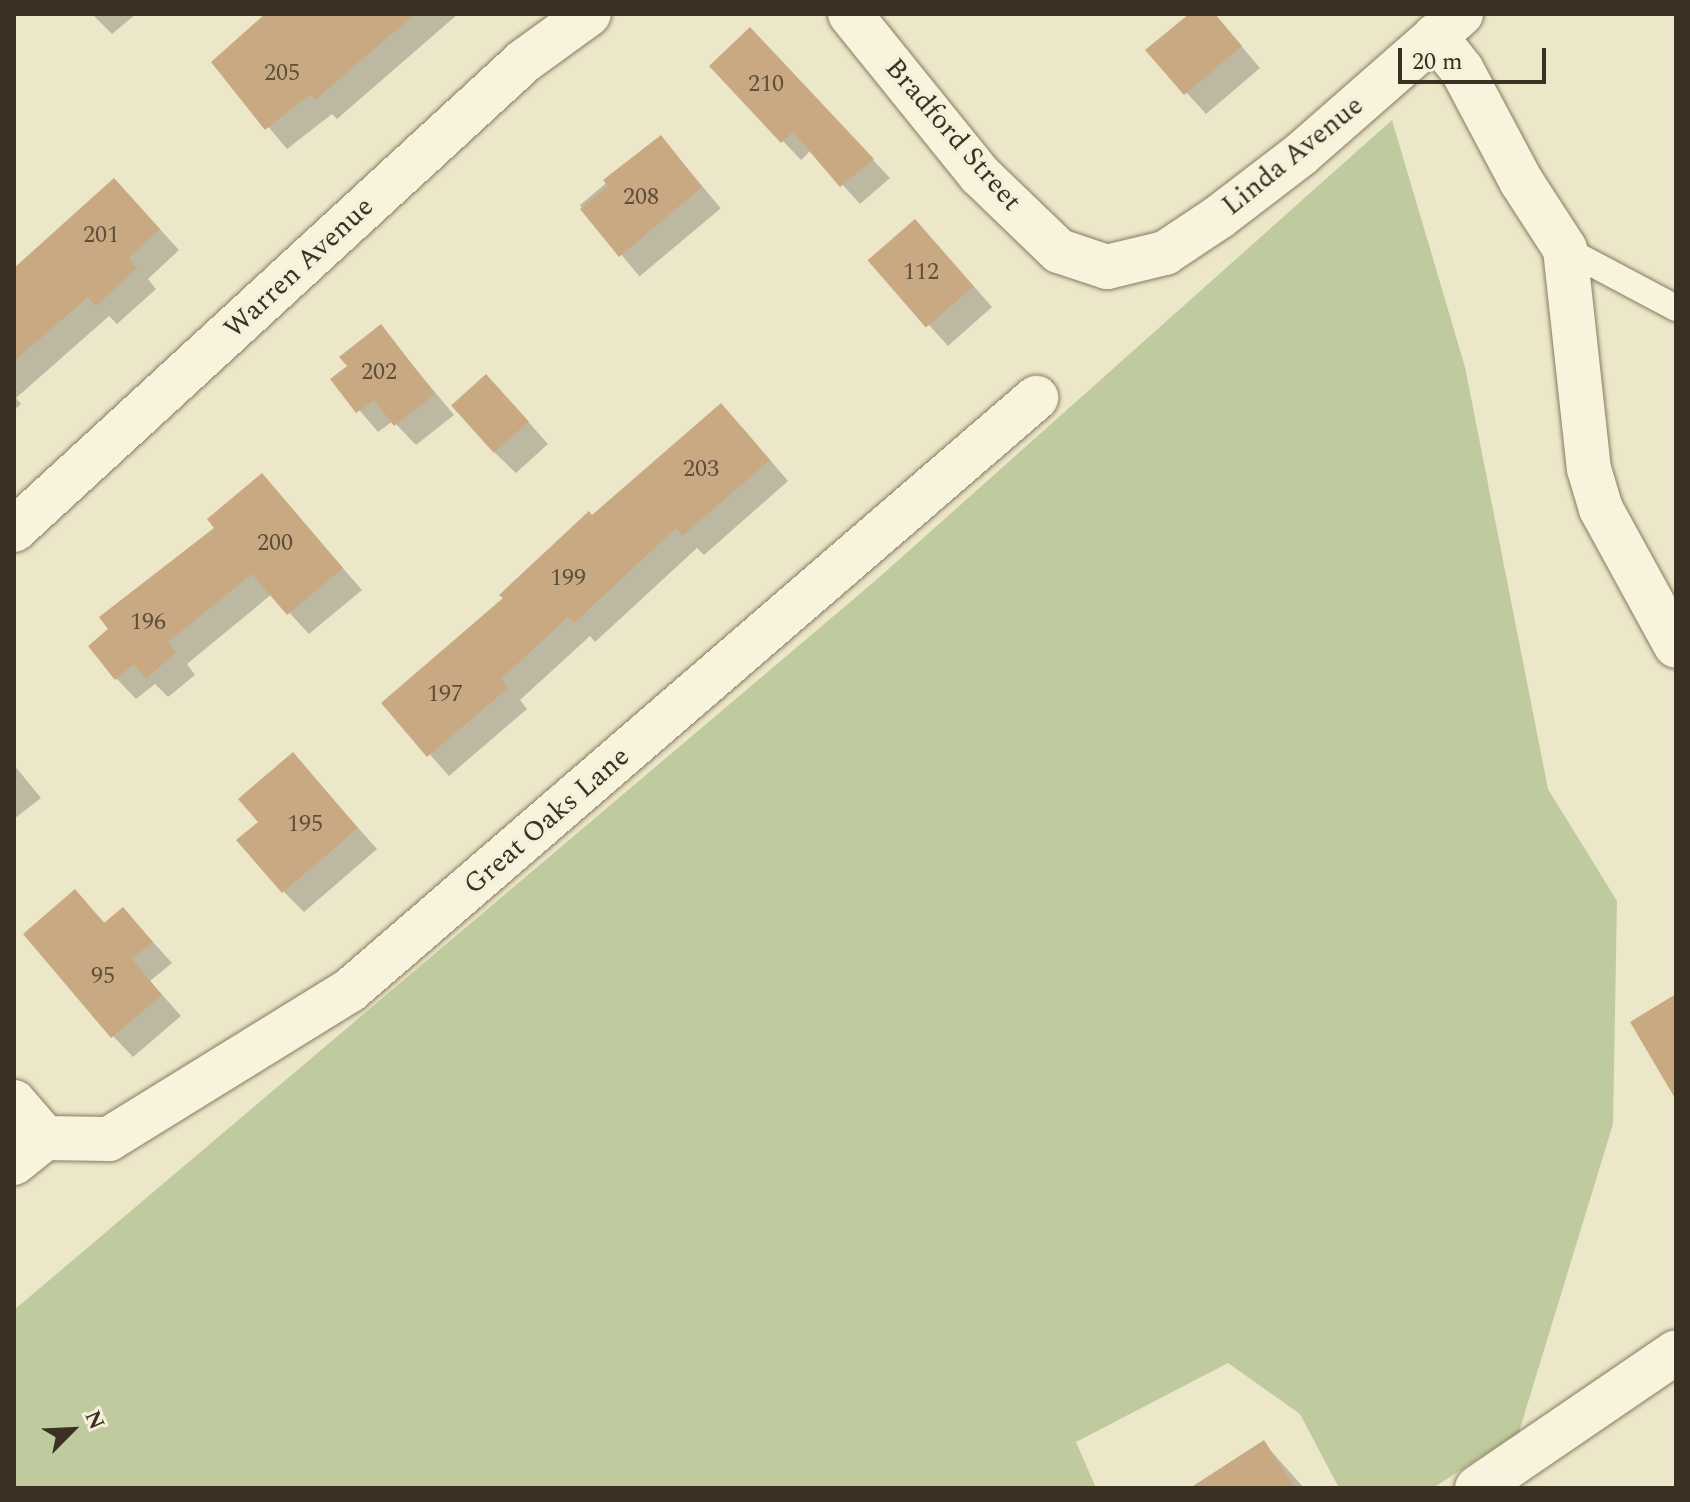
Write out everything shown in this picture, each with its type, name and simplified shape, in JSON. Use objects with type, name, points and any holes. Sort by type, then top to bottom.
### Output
[{"type":"street","name":"Warren Avenue","points":[[14,530],[524,61],[589,14]]},
{"type":"street","name":"Bradford Street","points":[[850,14],[980,175],[1059,251],[1107,267]]},
{"type":"street","name":"Linda Avenue","points":[[1107,267],[1165,253],[1219,217],[1300,155],[1448,25]]},
{"type":"street","points":[[1448,25],[1462,70],[1521,181],[1565,249],[1589,469],[1601,509],[1676,646]]},
{"type":"street","name":"Great Oaks Lane","points":[[29,1151],[109,1139],[349,991],[1036,398]]},
{"type":"street","points":[[14,1102],[29,1151]]},
{"type":"street","points":[[1477,1488],[1676,1352]]},
{"type":"lane","points":[[1565,249],[1676,308]]},
{"type":"green space","points":[[1392,120],[1465,367],[1548,789],[1617,901],[1613,1124],[1519,1432],[1433,1488],[1339,1488],[1300,1414],[1228,1363],[1076,1442],[1096,1488],[14,1488],[14,1310],[875,581]]},
{"type":"building","points":[[265,14],[415,14],[315,100],[310,94],[265,130],[211,62]]},
{"type":"building","points":[[1189,14],[1215,14],[1242,46],[1184,95],[1145,50]]},
{"type":"building","points":[[750,27],[874,159],[840,187],[793,132],[781,143],[709,66]]},
{"type":"building","points":[[661,135],[702,187],[619,257],[580,209],[608,186],[603,180]]},
{"type":"building","points":[[114,178],[160,229],[129,258],[137,268],[96,306],[88,297],[14,361],[14,268]]},
{"type":"building","points":[[915,219],[973,286],[926,328],[867,260]]},
{"type":"building","points":[[381,324],[435,394],[394,426],[374,400],[356,413],[330,379],[347,366],[339,357]]},
{"type":"building","points":[[486,374],[529,422],[494,453],[451,405]]},
{"type":"building","points":[[721,403],[770,460],[682,536],[676,528],[574,623],[568,617],[501,679],[508,688],[427,757],[381,703],[503,598],[499,595],[589,511],[592,515]]},
{"type":"building","points":[[262,473],[343,568],[287,615],[252,574],[168,642],[176,653],[146,678],[134,664],[115,680],[88,646],[108,629],[99,617],[214,528],[207,519]]},
{"type":"building","points":[[293,752],[358,828],[282,893],[236,840],[258,822],[238,799]]},
{"type":"building","points":[[75,889],[104,923],[123,907],[153,942],[132,959],[162,995],[111,1038],[23,934]]},
{"type":"building","points":[[1676,994],[1676,1100],[1630,1022]]},
{"type":"building","points":[[1264,1440],[1295,1488],[1190,1488]]}]
